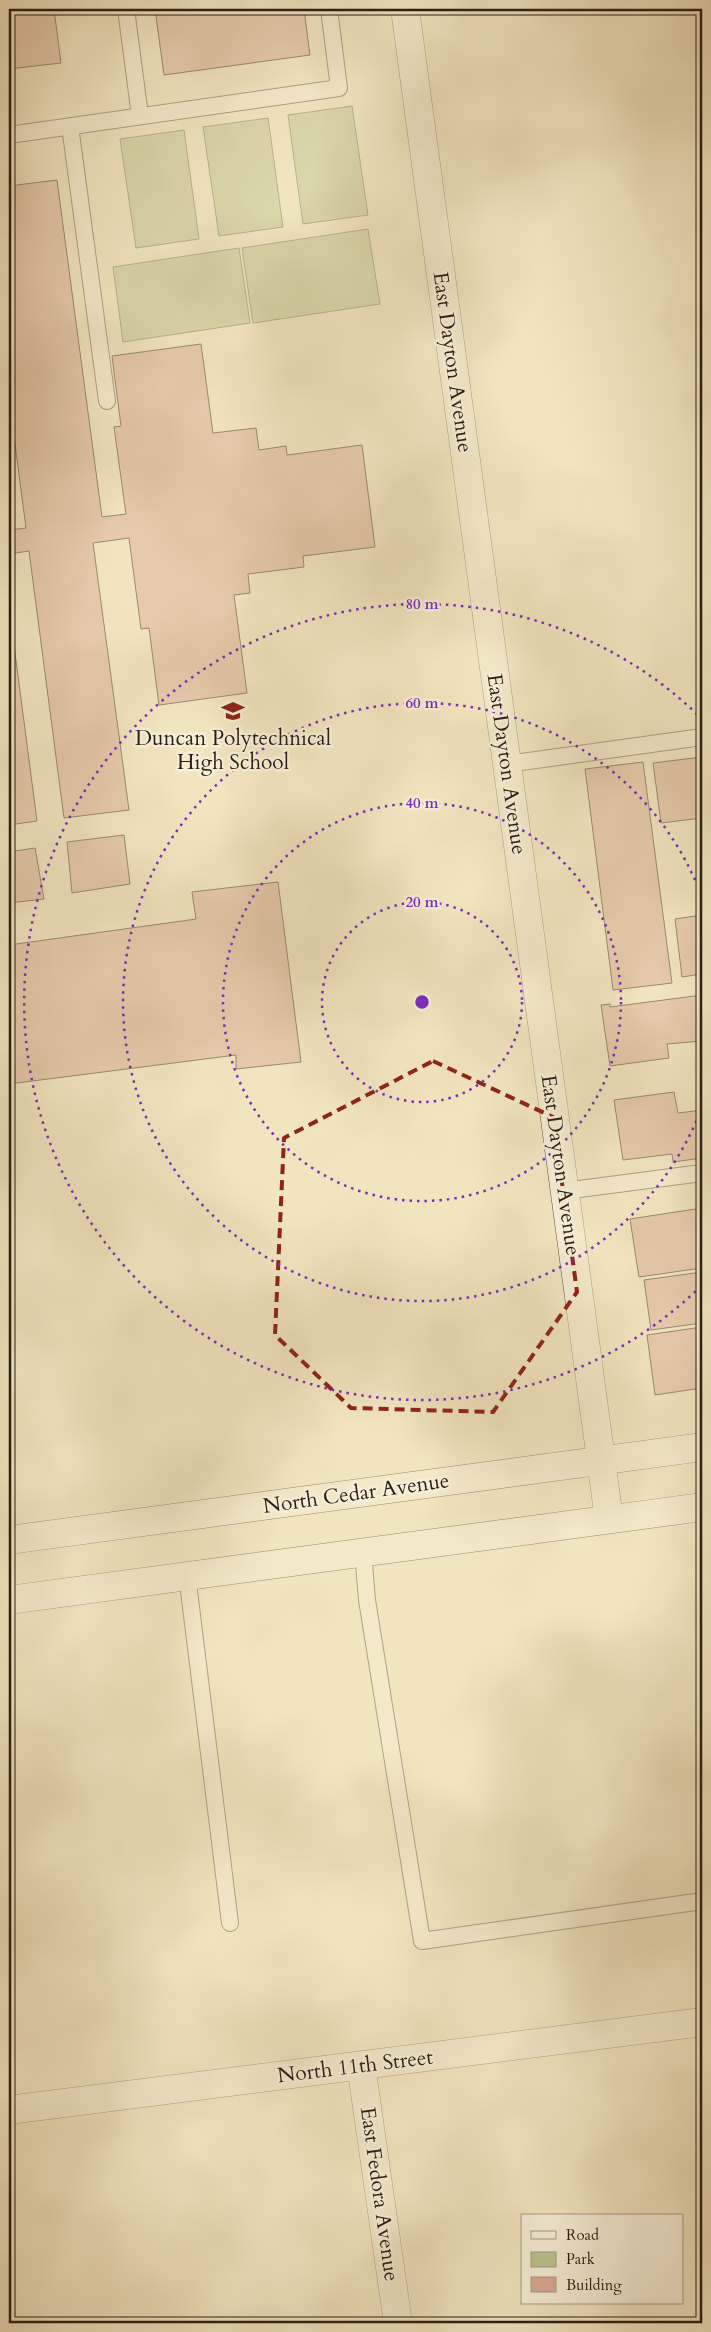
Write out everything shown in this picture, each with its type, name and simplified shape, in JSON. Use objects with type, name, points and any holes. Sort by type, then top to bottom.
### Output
[{"type":"street","name":"East Dayton Avenue","points":[[405,9],[608,1519]]},
{"type":"street","name":"North Cedar Avenue","points":[[9,1540],[702,1446]]},
{"type":"street","points":[[9,1600],[702,1506]]},
{"type":"street","name":"North 11th Street","points":[[9,2110],[702,2022]]},
{"type":"street","name":"East Fedora Avenue","points":[[361,2065],[398,2323]]},
{"type":"lane","points":[[126,9],[140,116]]},
{"type":"lane","points":[[9,135],[339,88],[329,9]]},
{"type":"lane","points":[[70,126],[107,400]]},
{"type":"lane","points":[[507,764],[702,737]]},
{"type":"lane","points":[[564,1191],[702,1173]]},
{"type":"lane","points":[[363,1552],[367,1600],[422,1941],[702,1901]]},
{"type":"lane","points":[[186,1575],[230,1923]]},
{"type":"highlighted area","points":[[433,1061],[553,1117],[577,1292],[493,1412],[351,1408],[275,1335],[284,1138]]},
{"type":"green space","points":[[352,106],[368,215],[303,224],[288,115]]},
{"type":"green space","points":[[268,118],[283,227],[219,236],[203,127]]},
{"type":"green space","points":[[184,130],[199,239],[136,248],[120,139]]},
{"type":"green space","points":[[368,229],[380,304],[253,323],[242,248]]},
{"type":"green space","points":[[239,248],[250,323],[123,342],[113,267]]},
{"type":"building","points":[[9,9],[54,9],[61,63],[9,69]]},
{"type":"building","points":[[155,9],[304,9],[310,55],[164,75]]},
{"type":"building","name":"Duncan Polytechnical High School","points":[[57,180],[102,517],[126,514],[114,427],[121,426],[112,356],[201,344],[213,433],[256,428],[259,450],[286,446],[287,455],[362,445],[375,547],[303,556],[304,567],[248,574],[250,593],[234,595],[247,693],[159,705],[149,628],[141,629],[129,538],[93,543],[129,810],[64,818],[29,551],[9,554],[9,530],[26,528],[9,398],[9,186]]},
{"type":"building","points":[[9,607],[37,821],[9,825]]},
{"type":"building","points":[[702,757],[702,818],[661,823],[653,763]]},
{"type":"building","points":[[643,762],[672,983],[613,990],[585,769]]},
{"type":"building","points":[[124,835],[130,884],[72,893],[67,842]]},
{"type":"building","points":[[35,848],[44,899],[9,903],[9,852]]},
{"type":"building","points":[[278,882],[301,1062],[236,1069],[236,1055],[9,1084],[9,945],[196,919],[192,892]]},
{"type":"building","points":[[702,915],[702,974],[682,977],[675,919]]},
{"type":"building","points":[[702,995],[702,1041],[667,1044],[669,1058],[610,1066],[601,1005],[610,1004],[610,1007]]},
{"type":"building","points":[[674,1092],[678,1113],[702,1110],[702,1158],[673,1162],[672,1154],[623,1160],[614,1100]]},
{"type":"building","points":[[702,1208],[702,1268],[639,1277],[630,1219]]},
{"type":"building","points":[[702,1272],[702,1323],[651,1330],[644,1280]]},
{"type":"building","points":[[702,1327],[702,1388],[655,1395],[647,1335]]},
{"type":"place","name":"Duncan Polytechnical High School","points":[[233,711]]}]
